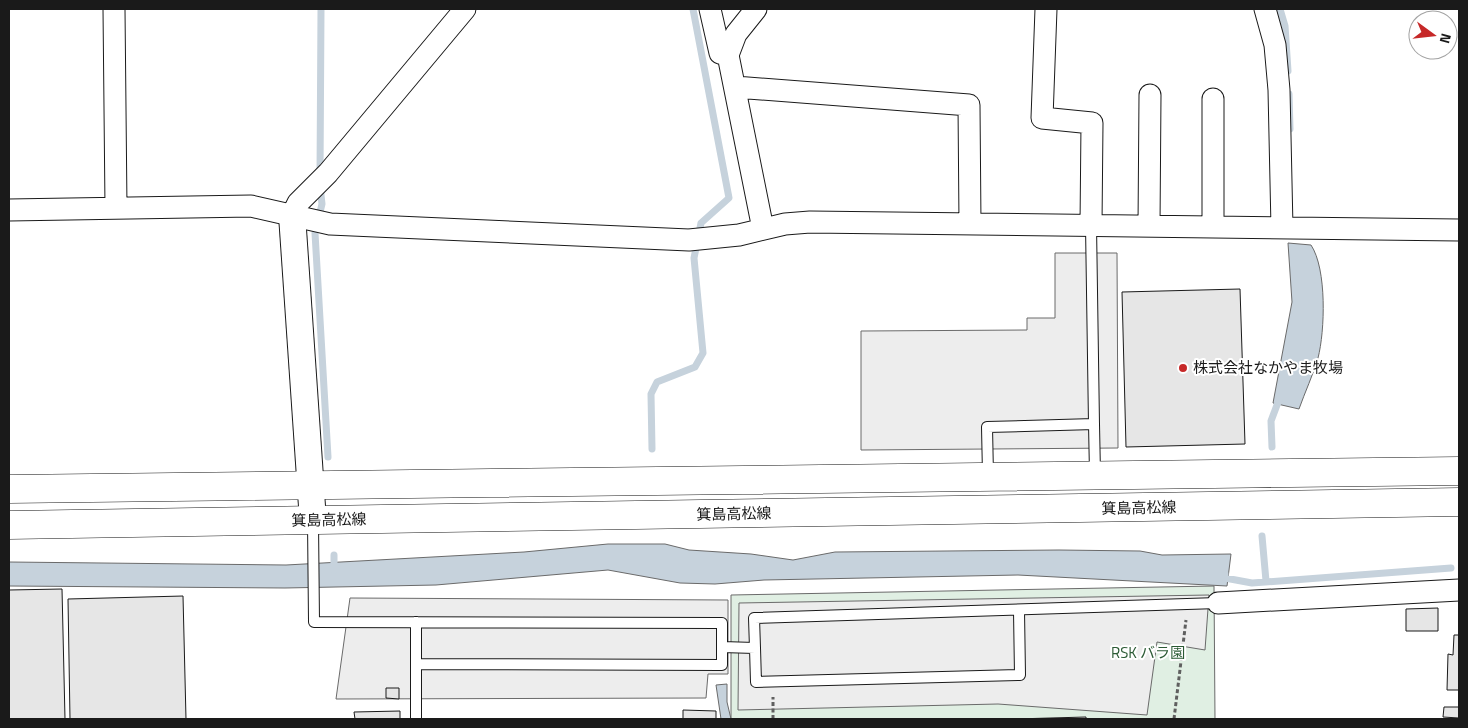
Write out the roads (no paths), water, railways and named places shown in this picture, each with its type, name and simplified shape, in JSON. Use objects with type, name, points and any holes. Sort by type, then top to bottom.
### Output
[{"type":"main road","points":[[9,489],[1459,471]]},
{"type":"main road","name":"箕島高松線","points":[[9,525],[1459,502]]},
{"type":"street","points":[[114,9],[116,208]]},
{"type":"street","points":[[313,521],[298,203],[328,173],[465,9]]},
{"type":"street","points":[[710,9],[720,52],[728,55]]},
{"type":"street","points":[[756,9],[736,34],[728,55],[764,229]]},
{"type":"street","points":[[1046,9],[1042,118],[1092,123],[1091,226]]},
{"type":"street","points":[[1265,9],[1275,45],[1289,228]]},
{"type":"street","points":[[735,87],[969,105],[970,224]]},
{"type":"street","points":[[1149,226],[1150,95]]},
{"type":"street","points":[[1213,99],[1213,227]]},
{"type":"street","points":[[9,210],[251,206],[330,224],[689,240],[712,238],[784,224],[810,222],[1459,230]]},
{"type":"street","points":[[1218,603],[1459,590]]},
{"type":"lane","points":[[1091,226],[1096,476]]},
{"type":"lane","points":[[988,477],[987,427],[1094,424]]},
{"type":"lane","points":[[313,521],[314,622],[722,623],[730,647],[722,665],[416,664]]},
{"type":"lane","points":[[1019,611],[1020,675],[756,682],[754,618],[1019,611],[1218,603]]},
{"type":"lane","points":[[416,622],[416,719]]},
{"type":"lane","points":[[730,647],[755,648]]},
{"type":"waterway","points":[[320,175],[321,9]]},
{"type":"waterway","points":[[652,449],[651,394],[657,382],[695,367],[703,353],[694,258],[701,223],[729,198],[693,9]]},
{"type":"waterway","points":[[1280,9],[1285,26],[1288,71]]},
{"type":"waterway","points":[[1289,94],[1290,129]]},
{"type":"waterway","points":[[320,186],[322,204],[315,233],[328,457]]},
{"type":"waterway","points":[[1272,447],[1271,421],[1280,397]]},
{"type":"waterway","points":[[1262,536],[1266,581]]},
{"type":"waterway","points":[[334,555],[334,570]]},
{"type":"waterway","points":[[1225,574],[1225,578],[1252,583],[1451,568]]},
{"type":"place","name":"株式会社なかやま牧場","points":[[1183,368]]},
{"type":"park label","name":"RSK バラ園","points":[[1148,653]]}]
